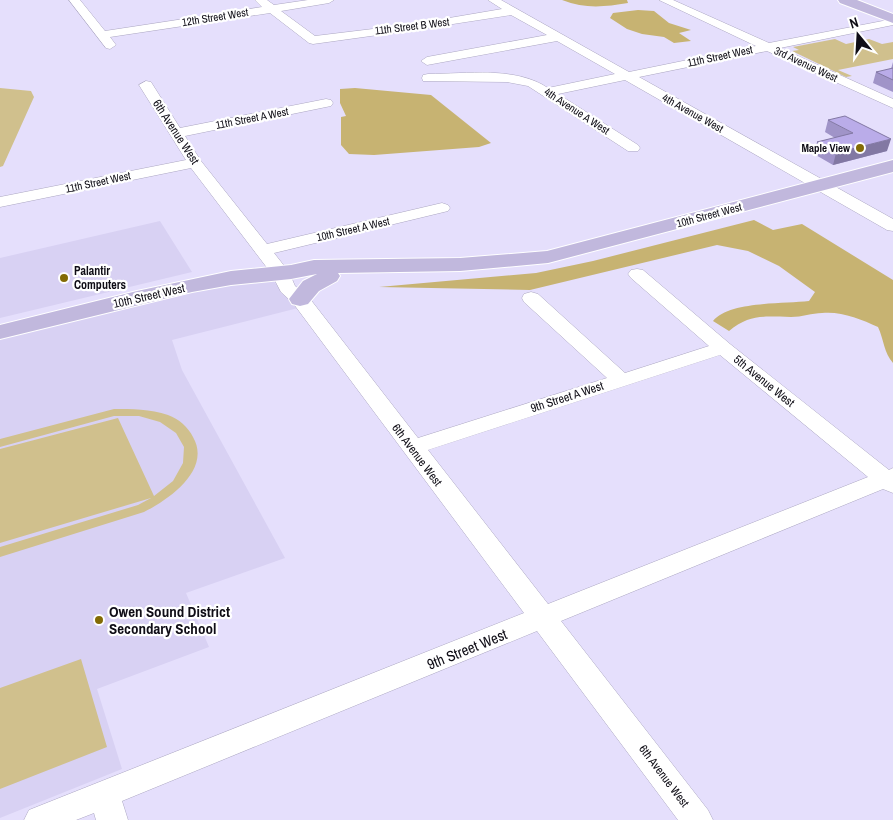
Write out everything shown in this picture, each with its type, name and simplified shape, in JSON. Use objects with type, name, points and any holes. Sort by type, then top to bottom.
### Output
[{"type":"main road","points":[[845,0],[893,20]]},
{"type":"main road","name":"10th Street West","points":[[289,272],[312,276],[330,276],[454,272],[500,267],[524,260],[573,251],[893,166]]},
{"type":"main road","name":"10th Street West","points":[[0,332],[188,286],[239,277],[289,272],[314,267],[524,260]]},
{"type":"main road","points":[[300,299],[311,286],[330,276]]},
{"type":"street","points":[[74,0],[110,45]]},
{"type":"street","points":[[260,0],[271,9]]},
{"type":"street","name":"12th Street West","points":[[102,35],[329,0]]},
{"type":"street","name":"4th Avenue West","points":[[493,0],[893,226]]},
{"type":"street","name":"3rd Avenue West","points":[[664,0],[893,104]]},
{"type":"street","name":"11th Street B West","points":[[271,9],[312,40],[414,27],[512,11]]},
{"type":"street","name":"11th Street West","points":[[547,92],[893,20]]},
{"type":"street","points":[[426,61],[558,37]]},
{"type":"street","name":"4th Avenue A West","points":[[428,78],[507,78],[532,83],[633,148]]},
{"type":"street","name":"6th Avenue West","points":[[146,86],[195,162],[264,250],[289,272],[285,287],[291,295],[300,299],[697,820]]},
{"type":"street","name":"11th Street A West","points":[[177,132],[326,103]]},
{"type":"street","name":"11th Street West","points":[[0,202],[195,162]]},
{"type":"street","name":"10th Street A West","points":[[264,250],[442,208]]},
{"type":"street","name":"5th Avenue West","points":[[637,274],[723,348],[890,480]]},
{"type":"street","points":[[531,298],[620,380]]},
{"type":"street","name":"9th Street A West","points":[[412,448],[723,348]]},
{"type":"street","name":"9th Street West","points":[[40,820],[109,807],[544,618],[890,480]]},
{"type":"shaded area","points":[[562,0],[627,0],[628,3],[595,6],[579,5]]},
{"type":"shaded area","points":[[638,10],[654,11],[669,23],[691,30],[679,33],[691,41],[674,43],[664,37],[642,34],[627,29],[610,18],[613,13]]},
{"type":"shaded area","points":[[835,39],[846,44],[869,39],[882,44],[893,42],[893,59],[838,70],[852,76],[846,77],[792,51],[799,50],[793,47]]},
{"type":"shaded area","points":[[0,88],[31,91],[34,97],[3,166],[0,167]]},
{"type":"shaded area","points":[[355,88],[431,95],[491,143],[479,147],[374,155],[349,154],[341,145],[341,117],[346,116],[340,103],[340,89]]},
{"type":"shaded area","points":[[754,220],[773,230],[802,224],[893,280],[893,363],[886,351],[878,327],[844,314],[829,313],[795,317],[758,317],[744,321],[729,331],[713,321],[731,310],[744,307],[771,303],[809,301],[815,292],[779,266],[748,251],[717,245],[530,290],[379,287],[536,273],[593,261]]},
{"type":"shaded area","points":[[160,221],[192,272],[0,318],[0,258]]},
{"type":"shaded area","name":"Owen Sound District Secondary School","points":[[269,276],[298,308],[172,340],[182,370],[285,558],[186,593],[209,647],[97,689],[122,769],[0,818],[0,337],[190,289]]},
{"type":"shaded area","points":[[114,409],[161,413],[176,419],[186,427],[193,437],[197,449],[197,461],[185,482],[175,492],[144,512],[0,557],[0,547],[138,505],[151,498],[0,543],[0,449],[118,418],[154,496],[173,481],[183,463],[184,447],[176,433],[160,422],[139,416],[114,416],[0,447],[0,439]]},
{"type":"shaded area","points":[[81,659],[107,747],[0,789],[0,688]]},
{"type":"building","points":[[893,68],[893,80],[876,72]]},
{"type":"building","points":[[845,116],[891,139],[836,153],[817,142],[853,133],[828,120]]},
{"type":"place","name":"Maple View","points":[[860,148]]},
{"type":"place","name":"Palantir Computers","points":[[64,278]]},
{"type":"place","name":"Owen Sound District Secondary School","points":[[99,620]]}]
